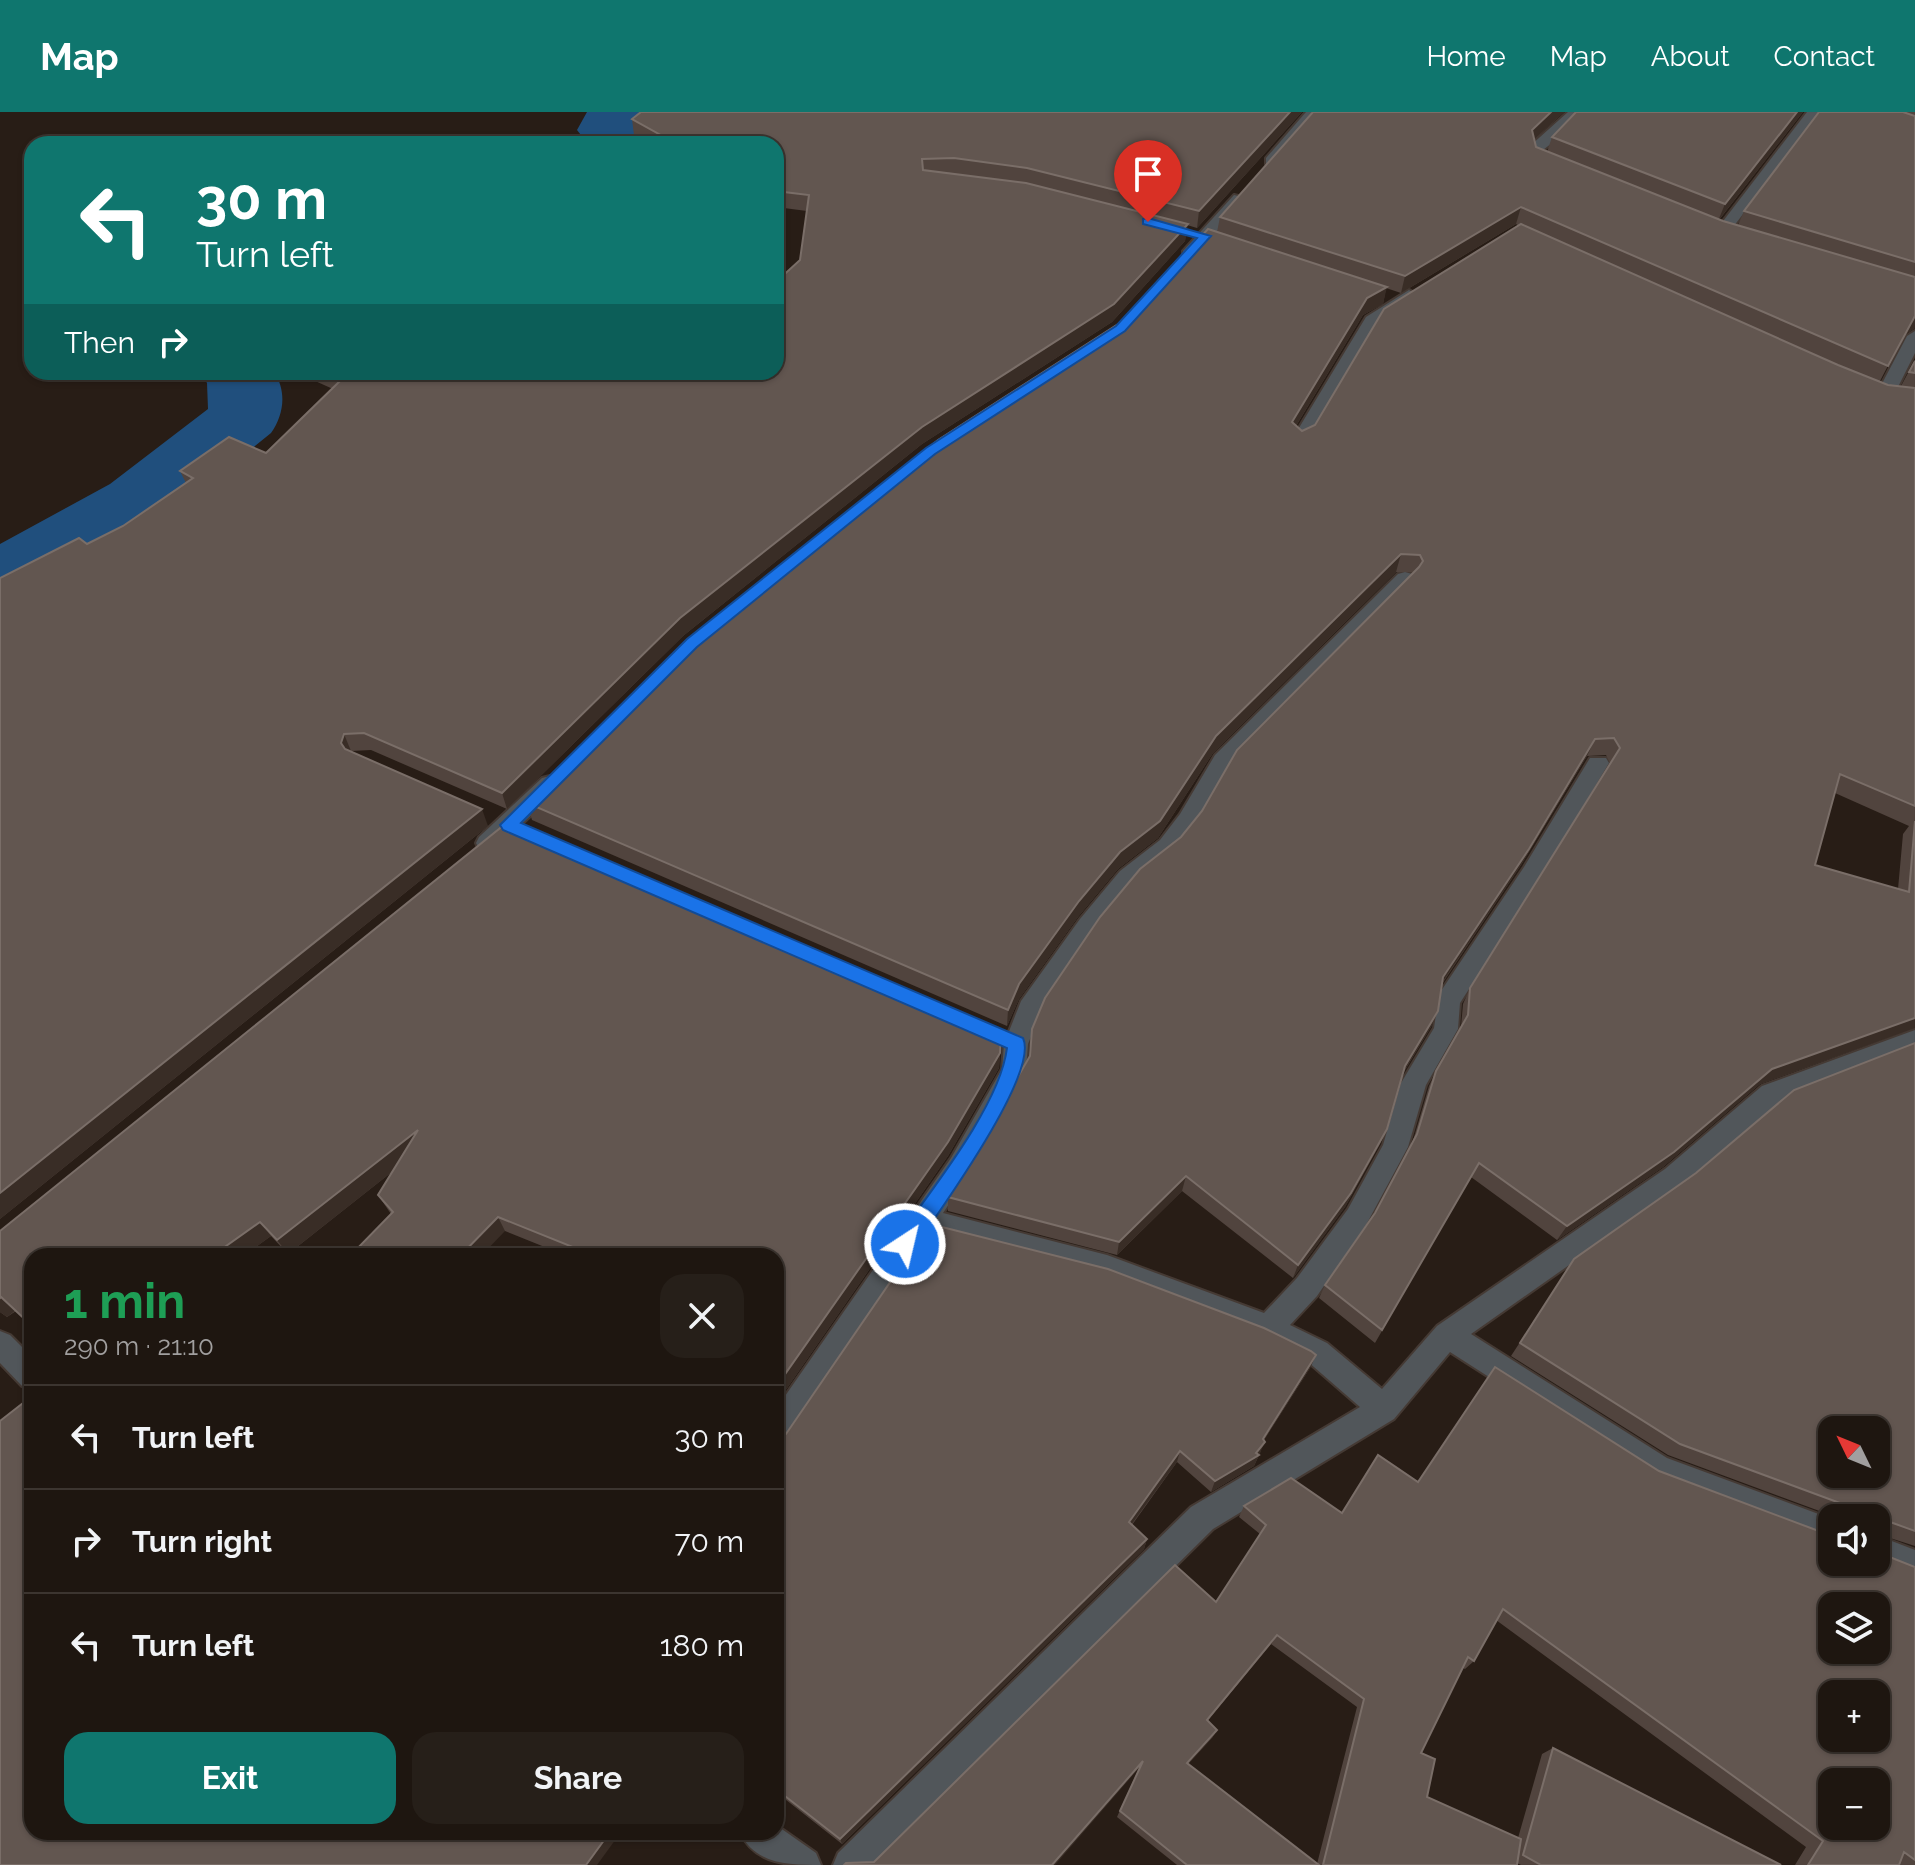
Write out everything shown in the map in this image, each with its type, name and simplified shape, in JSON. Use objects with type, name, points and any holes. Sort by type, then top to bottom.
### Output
[{"type":"street","points":[[1173,271],[1198,234],[1314,112]]},
{"type":"street","points":[[1572,174],[1537,158],[1535,149],[1561,129],[1576,112]]},
{"type":"street","points":[[1723,232],[1814,112]]},
{"type":"street","points":[[1198,234],[1228,243]]},
{"type":"street","points":[[1300,441],[1372,321],[1392,298],[1426,284]]},
{"type":"street","points":[[1866,388],[1892,396],[1915,336]]},
{"type":"street","points":[[784,1422],[960,1166],[1014,1070],[1009,1040],[1088,925],[1128,877],[1168,846],[1188,820],[1223,760],[1405,578]]},
{"type":"street","points":[[1269,1328],[1307,1287],[1357,1217],[1395,1147],[1414,1083],[1446,1029],[1448,1001],[1532,873],[1598,763]]},
{"type":"street","points":[[471,855],[516,828],[562,772]]},
{"type":"street","points":[[484,813],[516,828]]},
{"type":"street","points":[[850,1865],[1202,1518],[1384,1409],[1447,1335],[1674,1177],[1771,1094],[1915,1040]]},
{"type":"street","points":[[922,1220],[1107,1267],[1269,1328],[1317,1352],[1384,1409]]},
{"type":"street","points":[[1447,1335],[1658,1469],[1818,1529]]},
{"type":"street","points":[[0,1344],[24,1368]]},
{"type":"street","points":[[1890,1555],[1915,1565]]},
{"type":"street","points":[[768,1840],[804,1865]]},
{"type":"building","points":[[641,112],[1290,112],[1199,211],[1027,168],[954,158],[922,159],[923,170],[1026,183],[1188,224],[1114,304],[922,427],[680,618],[502,793],[364,733],[344,734],[341,743],[345,749],[482,809],[0,1193],[0,578],[79,538],[87,544],[123,526],[193,478],[180,471],[229,437],[266,453],[341,380],[784,380],[784,275],[800,260],[809,195],[784,192],[784,136],[663,136],[632,119]]},
{"type":"building","points":[[1313,112],[1551,112],[1532,130],[1536,147],[1723,221],[1915,277],[1915,316],[1888,366],[1521,207],[1405,276],[1220,217]]},
{"type":"building","points":[[1576,112],[1797,112],[1725,204],[1552,137]]},
{"type":"building","points":[[1819,112],[1903,112],[1915,116],[1915,262],[1744,211]]},
{"type":"building","points":[[1521,224],[1838,365],[1888,385],[1915,388],[1915,806],[1840,774],[1815,865],[1909,892],[1915,821],[1915,1018],[1772,1069],[1674,1152],[1567,1226],[1479,1163],[1382,1330],[1325,1285],[1375,1213],[1417,1134],[1436,1071],[1468,1015],[1470,988],[1620,748],[1614,738],[1595,739],[1529,849],[1443,977],[1438,1011],[1405,1066],[1387,1129],[1351,1193],[1298,1265],[1186,1176],[1119,1242],[948,1197],[1030,1056],[1032,1029],[1045,998],[1100,917],[1140,869],[1181,837],[1202,811],[1237,750],[1419,567],[1423,561],[1420,555],[1401,554],[1216,736],[1160,821],[1120,852],[1079,901],[1019,984],[1008,1010],[527,803],[698,633],[938,440],[1129,317],[1208,229],[1387,287],[1367,298],[1292,422],[1302,431],[1315,425],[1384,309]]},
{"type":"building","points":[[509,821],[1001,1036],[1000,1053],[948,1142],[784,1376],[784,1248],[575,1248],[498,1217],[468,1248],[358,1248],[393,1212],[378,1195],[418,1130],[277,1240],[260,1222],[223,1248],[24,1248],[24,1319],[0,1298],[0,1231]]},
{"type":"building","points":[[1915,1043],[1915,1531],[1890,1522],[1890,1504],[1843,1504],[1680,1444],[1520,1343],[1574,1259],[1696,1173],[1794,1090]]},
{"type":"building","points":[[930,1224],[1108,1269],[1264,1328],[1316,1355],[1263,1439],[1265,1442],[1256,1453],[1259,1455],[1215,1481],[1180,1451],[1129,1522],[1147,1539],[840,1839],[784,1795],[786,1434]]},
{"type":"building","points":[[1495,1367],[1659,1471],[1818,1531],[1818,1576],[1890,1576],[1890,1557],[1915,1567],[1915,1860],[1904,1852],[1899,1865],[1808,1865],[1822,1840],[1890,1840],[1890,1768],[1818,1768],[1818,1837],[1503,1609],[1474,1661],[1468,1657],[1421,1753],[1435,1759],[1427,1797],[1521,1839],[1517,1865],[1323,1865],[1364,1699],[1277,1635],[1207,1720],[1217,1730],[1187,1763],[1319,1865],[1187,1865],[1120,1811],[1143,1761],[1052,1865],[844,1865],[874,1862],[1175,1565],[1216,1602],[1266,1525],[1244,1506],[1291,1478],[1342,1513],[1378,1455],[1418,1482]]},
{"type":"building","points":[[24,1402],[24,1840],[604,1840],[586,1865],[0,1865],[0,1421]]},
{"type":"building","points":[[1553,1748],[1781,1865],[1541,1865],[1523,1855]]},
{"type":"waterway","points":[[615,136],[608,130],[617,112]]},
{"type":"waterway","points":[[0,579],[138,501],[245,417],[243,380]]},
{"type":"route","points":[[905,1244],[960,1166],[1014,1070],[1016,1044],[509,825],[692,643],[930,451],[1120,328],[1205,236],[1148,222]]}]
